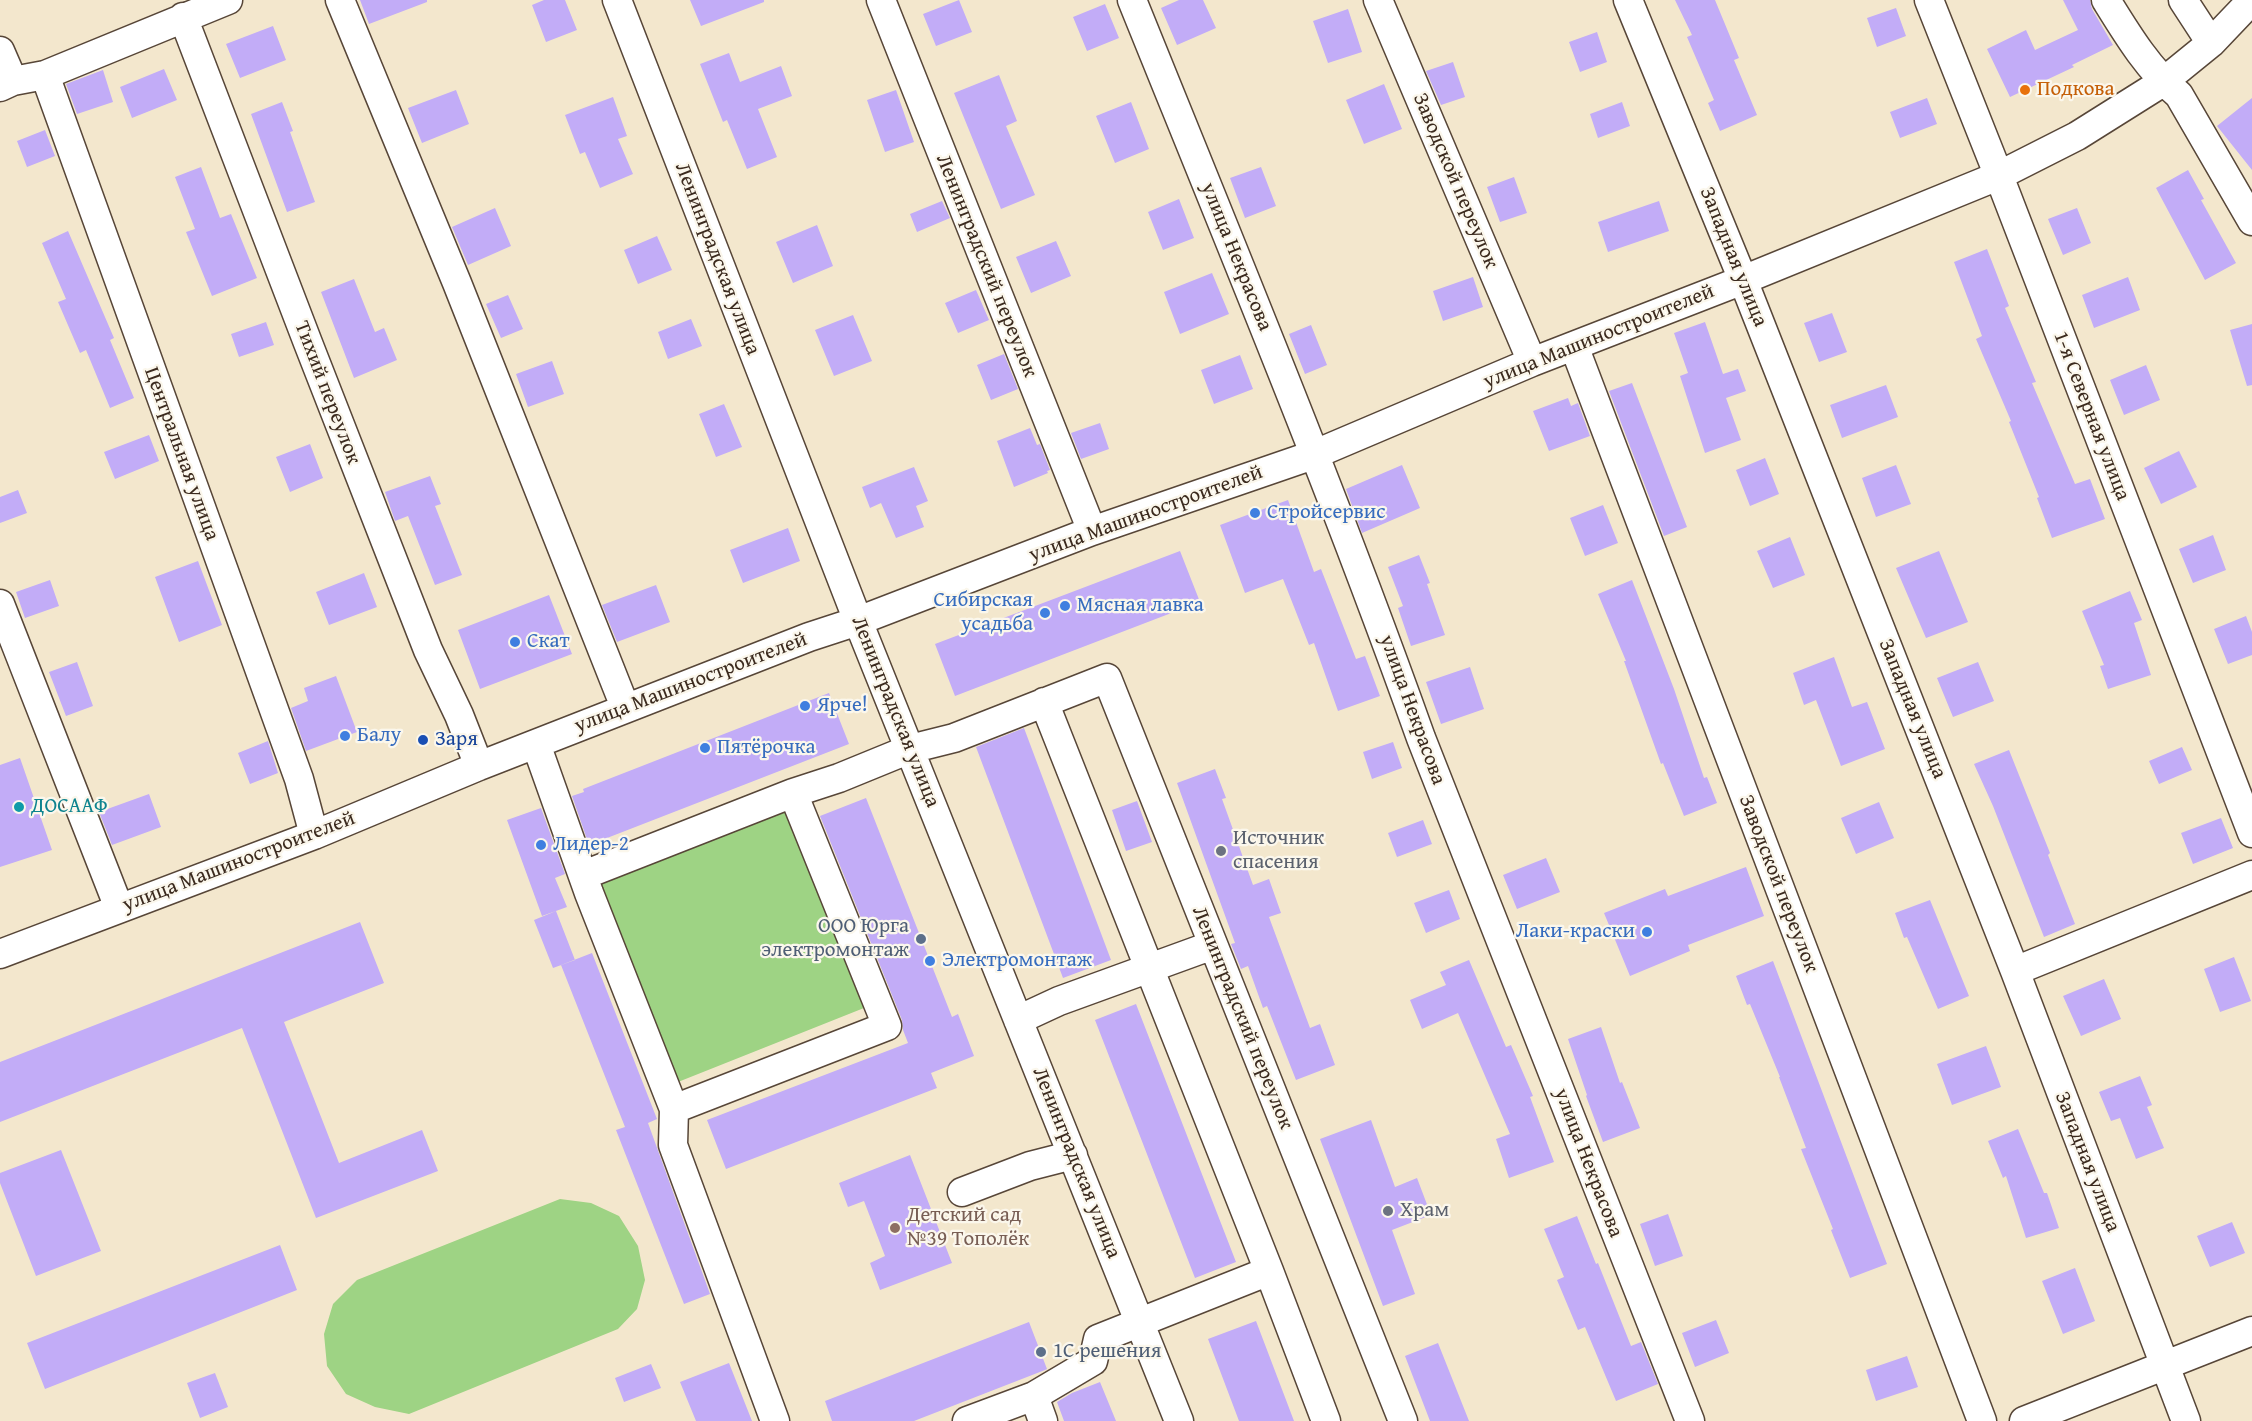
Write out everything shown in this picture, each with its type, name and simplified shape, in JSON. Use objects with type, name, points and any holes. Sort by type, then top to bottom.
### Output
[{"type":"street","points":[[0,51],[6,84],[45,75],[228,0]]},
{"type":"street","points":[[340,0],[457,283],[625,707]]},
{"type":"street","name":"Ленинградская улица","points":[[617,0],[858,621],[1179,1421]]},
{"type":"street","name":"Ленинградский переулок","points":[[881,0],[1092,531]]},
{"type":"street","name":"улица Некрасова","points":[[1132,0],[1383,630],[1434,771],[1690,1421]]},
{"type":"street","name":"Заводской переулок","points":[[1378,0],[1532,362]]},
{"type":"street","name":"Западная улица","points":[[1628,0],[1743,280],[2015,971],[2186,1421]]},
{"type":"street","name":"1-я Северная улица","points":[[1929,0],[2252,833]]},
{"type":"street","points":[[2106,0],[2134,46],[2163,82],[2179,95],[2252,221]]},
{"type":"street","points":[[2183,0],[2211,43]]},
{"type":"street","name":"улица Машиностроителей","points":[[0,954],[314,835],[625,707],[809,637],[858,621],[1092,531],[1313,455],[1532,362],[1743,280],[1998,176],[2077,136],[2163,82],[2211,43],[2243,9]]},
{"type":"street","name":"Тихий переулок","points":[[183,17],[428,650],[459,716],[479,766]]},
{"type":"street","name":"Центральная улица","points":[[45,75],[298,779],[314,835]]},
{"type":"street","name":"Заводской переулок","points":[[1574,346],[1982,1421]]},
{"type":"street","points":[[0,604],[118,908]]},
{"type":"street","name":"Ленинградский переулок","points":[[1044,702],[1107,678],[1402,1421]]},
{"type":"street","points":[[584,875],[793,793],[838,778],[910,749],[954,738],[1044,702],[1326,1421]]},
{"type":"street","points":[[536,744],[674,1110],[673,1145],[775,1421]]},
{"type":"street","points":[[674,1110],[887,1026],[793,793]]},
{"type":"street","points":[[2015,971],[2252,874]]},
{"type":"street","points":[[1018,1020],[1059,1001],[1213,945]]},
{"type":"street","points":[[962,1192],[1030,1166],[1073,1155]]},
{"type":"street","points":[[967,1421],[1038,1409],[1093,1361],[1098,1339],[1269,1271]]},
{"type":"street","points":[[2024,1421],[2252,1331]]},
{"type":"green space","points":[[789,806],[869,1006],[678,1082],[599,881]]},
{"type":"green space","points":[[560,1199],[591,1203],[619,1216],[638,1246],[645,1280],[637,1309],[618,1329],[409,1414],[375,1407],[346,1394],[327,1366],[324,1334],[333,1304],[357,1280]]},
{"type":"building","points":[[360,0],[427,0],[427,2],[369,24]]},
{"type":"building","points":[[544,0],[565,0],[577,30],[546,42],[532,5]]},
{"type":"building","points":[[690,0],[764,0],[764,2],[701,26]]},
{"type":"building","points":[[959,0],[972,32],[936,46],[923,14]]},
{"type":"building","points":[[1179,0],[1203,0],[1216,28],[1177,45],[1161,8]]},
{"type":"building","points":[[1675,0],[1715,0],[1739,58],[1734,60],[1757,115],[1720,131],[1708,103],[1714,100],[1687,37],[1692,35]]},
{"type":"building","points":[[2063,0],[2090,0],[2092,9],[2113,45],[2072,65],[2074,67],[2010,97],[1987,49],[2026,30],[2035,50],[2078,30]]},
{"type":"building","points":[[1105,4],[1119,38],[1087,51],[1073,17]]},
{"type":"building","points":[[1896,8],[1906,36],[1877,47],[1867,18]]},
{"type":"building","points":[[1348,9],[1362,52],[1328,63],[1313,21]]},
{"type":"building","points":[[273,26],[286,60],[240,78],[226,44]]},
{"type":"building","points":[[1597,32],[1607,62],[1580,72],[1569,42]]},
{"type":"building","points":[[729,53],[740,82],[781,66],[792,96],[758,109],[777,157],[747,169],[727,120],[723,122],[700,64]]},
{"type":"building","points":[[1453,62],[1465,97],[1441,105],[1426,71]]},
{"type":"building","points":[[164,69],[177,100],[132,118],[120,87]]},
{"type":"building","points":[[103,70],[113,102],[77,114],[66,84]]},
{"type":"building","points":[[999,75],[1017,121],[1006,126],[1035,195],[1001,209],[954,93]]},
{"type":"building","points":[[1384,84],[1402,129],[1364,144],[1346,100]]},
{"type":"building","points":[[456,90],[469,124],[422,143],[408,108]]},
{"type":"building","points":[[896,90],[914,142],[885,152],[867,100]]},
{"type":"building","points":[[613,97],[627,136],[618,139],[633,174],[600,188],[585,152],[580,154],[565,115]]},
{"type":"building","points":[[1927,98],[1937,124],[1900,138],[1890,112]]},
{"type":"building","points":[[2252,98],[2252,170],[2217,126]]},
{"type":"building","points":[[282,102],[293,131],[290,132],[315,202],[287,212],[251,114]]},
{"type":"building","points":[[1131,102],[1149,149],[1115,163],[1096,116]]},
{"type":"building","points":[[1622,102],[1630,126],[1598,138],[1590,114]]},
{"type":"building","points":[[45,130],[55,156],[27,167],[17,141]]},
{"type":"building","points":[[201,167],[220,218],[231,214],[257,278],[212,296],[186,232],[195,229],[175,177]]},
{"type":"building","points":[[1261,167],[1276,206],[1245,218],[1230,178]]},
{"type":"building","points":[[2188,170],[2204,199],[2201,200],[2236,263],[2205,280],[2156,188]]},
{"type":"building","points":[[1514,177],[1527,213],[1500,222],[1487,187]]},
{"type":"building","points":[[1179,199],[1194,238],[1163,250],[1148,212]]},
{"type":"building","points":[[942,201],[950,218],[917,232],[910,214]]},
{"type":"building","points":[[1659,201],[1669,231],[1608,252],[1598,222]]},
{"type":"building","points":[[495,208],[511,246],[468,265],[452,227]]},
{"type":"building","points":[[2077,208],[2091,243],[2063,255],[2048,219]]},
{"type":"building","points":[[817,225],[833,266],[793,283],[776,242]]},
{"type":"building","points":[[68,231],[114,338],[110,340],[134,398],[110,408],[86,350],[80,353],[58,302],[66,299],[42,243]]},
{"type":"building","points":[[657,236],[672,270],[638,284],[624,250]]},
{"type":"building","points":[[1056,241],[1071,276],[1031,293],[1016,257]]},
{"type":"building","points":[[1987,249],[2009,306],[2005,308],[2036,382],[2032,383],[2075,484],[2090,479],[2105,519],[2052,538],[2037,498],[2039,497],[2009,422],[2011,421],[1976,339],[1982,336],[1954,262]]},
{"type":"building","points":[[1212,273],[1229,314],[1180,334],[1164,292]]},
{"type":"building","points":[[1473,277],[1483,307],[1443,321],[1433,291]]},
{"type":"building","points":[[2128,277],[2140,310],[2094,328],[2082,295]]},
{"type":"building","points":[[354,279],[375,332],[384,328],[397,360],[354,378],[321,292]]},
{"type":"building","points":[[976,290],[989,320],[958,333],[945,303]]},
{"type":"building","points":[[508,295],[523,329],[501,338],[486,304]]},
{"type":"building","points":[[1832,313],[1847,352],[1819,362],[1804,323]]},
{"type":"building","points":[[853,315],[872,361],[834,376],[815,330]]},
{"type":"building","points":[[691,319],[702,346],[668,359],[658,332]]},
{"type":"building","points":[[266,322],[274,345],[239,357],[231,334]]},
{"type":"building","points":[[1705,322],[1723,374],[1738,369],[1746,391],[1726,398],[1741,440],[1705,453],[1680,376],[1688,373],[1674,333]]},
{"type":"building","points":[[2252,324],[2252,385],[2247,386],[2230,330]]},
{"type":"building","points":[[1311,325],[1327,365],[1305,374],[1289,334]]},
{"type":"building","points":[[1004,354],[1018,389],[991,400],[977,365]]},
{"type":"building","points":[[1240,355],[1253,389],[1214,404],[1201,370]]},
{"type":"building","points":[[552,361],[564,394],[528,407],[516,374]]},
{"type":"building","points":[[2146,365],[2160,400],[2124,415],[2110,380]]},
{"type":"building","points":[[1632,383],[1687,527],[1664,536],[1609,391]]},
{"type":"building","points":[[1886,385],[1898,417],[1842,438],[1830,405]]},
{"type":"building","points":[[1568,398],[1571,406],[1578,403],[1590,436],[1549,451],[1533,411]]},
{"type":"building","points":[[724,404],[742,447],[716,457],[699,414]]},
{"type":"building","points":[[1100,423],[1109,449],[1081,459],[1071,433]]},
{"type":"building","points":[[1030,428],[1037,445],[1040,444],[1050,470],[1047,471],[1048,473],[1014,487],[997,441]]},
{"type":"building","points":[[149,435],[159,461],[115,479],[104,452]]},
{"type":"building","points":[[310,444],[323,478],[290,492],[276,457]]},
{"type":"building","points":[[2179,451],[2197,487],[2161,504],[2144,468]]},
{"type":"building","points":[[1765,458],[1779,494],[1750,506],[1736,470]]},
{"type":"building","points":[[1402,465],[1420,508],[1362,533],[1346,489]]},
{"type":"building","points":[[1896,465],[1911,504],[1876,517],[1862,478]]},
{"type":"building","points":[[914,467],[928,501],[916,506],[924,527],[896,538],[881,503],[870,508],[862,487]]},
{"type":"building","points":[[430,476],[441,504],[435,506],[462,575],[435,585],[408,516],[395,521],[385,492]]},
{"type":"building","points":[[18,490],[27,513],[0,523],[0,497]]},
{"type":"building","points":[[1288,500],[1314,572],[1321,569],[1356,659],[1365,656],[1380,696],[1338,711],[1314,643],[1309,645],[1283,579],[1245,593],[1220,525]]},
{"type":"building","points":[[1603,505],[1618,543],[1585,556],[1570,518]]},
{"type":"building","points":[[788,528],[800,561],[743,583],[730,550]]},
{"type":"building","points":[[2213,535],[2226,570],[2193,583],[2179,549]]},
{"type":"building","points":[[1790,537],[1805,575],[1773,588],[1757,551]]},
{"type":"building","points":[[1180,551],[1200,602],[955,696],[935,644]]},
{"type":"building","points":[[1939,551],[1968,622],[1926,638],[1896,568]]},
{"type":"building","points":[[1419,555],[1430,583],[1427,584],[1445,635],[1411,646],[1398,608],[1403,606],[1388,567]]},
{"type":"building","points":[[198,561],[222,625],[179,642],[155,577]]},
{"type":"building","points":[[364,573],[377,607],[329,625],[316,592]]},
{"type":"building","points":[[50,580],[59,606],[25,618],[16,592]]},
{"type":"building","points":[[1632,580],[1674,689],[1704,778],[1707,777],[1717,803],[1684,816],[1663,763],[1661,764],[1624,661],[1626,661],[1598,594]]},
{"type":"building","points":[[656,585],[670,622],[617,642],[602,605]]},
{"type":"building","points":[[2130,591],[2142,620],[2134,623],[2151,675],[2108,689],[2100,666],[2104,665],[2082,611]]},
{"type":"building","name":"Скат","points":[[549,595],[572,654],[480,689],[458,630]]},
{"type":"building","points":[[2246,616],[2252,632],[2252,655],[2228,664],[2214,629]]},
{"type":"building","points":[[1834,657],[1852,707],[1867,702],[1885,749],[1841,766],[1816,700],[1804,705],[1793,673]]},
{"type":"building","points":[[77,662],[93,706],[66,716],[49,672]]},
{"type":"building","points":[[1978,662],[1994,701],[1953,717],[1937,678]]},
{"type":"building","points":[[1470,667],[1484,709],[1441,724],[1426,682]]},
{"type":"building","points":[[336,676],[357,732],[306,751],[291,708],[308,701],[304,688]]},
{"type":"building","points":[[829,693],[849,744],[589,845],[572,796],[584,792],[583,789]]},
{"type":"building","points":[[1024,728],[1111,960],[1063,978],[976,747]]},
{"type":"building","points":[[268,741],[278,773],[250,784],[238,753]]},
{"type":"building","points":[[1393,742],[1402,768],[1372,779],[1363,752]]},
{"type":"building","points":[[2182,747],[2192,770],[2159,784],[2149,761]]},
{"type":"building","points":[[2009,750],[2050,853],[2048,855],[2075,924],[2044,937],[1993,806],[1974,764]]},
{"type":"building","name":"ДОСААФ","points":[[20,758],[52,850],[0,867],[0,765]]},
{"type":"building","points":[[1215,769],[1226,798],[1222,799],[1253,885],[1269,879],[1281,913],[1269,917],[1310,1028],[1320,1024],[1335,1065],[1296,1080],[1267,1006],[1263,1008],[1248,966],[1241,969],[1231,944],[1235,943],[1177,783]]},
{"type":"building","points":[[149,794],[161,827],[112,845],[99,812]]},
{"type":"building","points":[[866,798],[952,1017],[958,1014],[974,1056],[931,1073],[937,1088],[726,1169],[707,1120],[908,1043],[902,1020],[820,816]]},
{"type":"building","points":[[1137,801],[1152,842],[1126,851],[1112,810]]},
{"type":"building","points":[[1879,802],[1894,838],[1856,854],[1841,818]]},
{"type":"building","name":"Лидер-2","points":[[541,808],[565,874],[555,878],[567,907],[542,916],[507,820]]},
{"type":"building","points":[[2221,818],[2233,848],[2193,864],[2181,833]]},
{"type":"building","points":[[1423,820],[1432,844],[1397,857],[1388,833]]},
{"type":"building","points":[[1546,858],[1560,892],[1517,909],[1503,875]]},
{"type":"building","points":[[1746,867],[1764,916],[1688,945],[1690,951],[1630,976],[1604,913],[1665,889],[1668,896]]},
{"type":"building","points":[[1449,890],[1460,919],[1426,933],[1414,903]]},
{"type":"building","points":[[1930,900],[1969,996],[1938,1009],[1907,937],[1904,938],[1895,913]]},
{"type":"building","points":[[556,911],[575,960],[553,968],[534,920]]},
{"type":"building","points":[[360,922],[384,983],[284,1022],[339,1163],[422,1130],[438,1171],[316,1218],[242,1028],[0,1122],[0,1062]]},
{"type":"building","points":[[592,953],[657,1119],[648,1123],[710,1294],[684,1304],[616,1130],[625,1127],[561,965]]},
{"type":"building","points":[[2234,957],[2251,1001],[2220,1012],[2204,969]]},
{"type":"building","points":[[1469,960],[1506,1047],[1511,1045],[1533,1096],[1530,1097],[1554,1162],[1509,1178],[1496,1139],[1510,1134],[1458,1013],[1422,1029],[1410,1000],[1446,985],[1440,972]]},
{"type":"building","points":[[1773,961],[1887,1264],[1850,1278],[1801,1149],[1806,1148],[1780,1077],[1736,976]]},
{"type":"building","points":[[2104,979],[2121,1019],[2081,1036],[2063,996]]},
{"type":"building","points":[[1136,1004],[1236,1262],[1195,1278],[1095,1020]]},
{"type":"building","points":[[1601,1027],[1620,1083],[1622,1082],[1640,1128],[1603,1142],[1568,1039]]},
{"type":"building","points":[[1986,1046],[2001,1087],[1952,1105],[1937,1064]]},
{"type":"building","points":[[2140,1076],[2152,1105],[2147,1107],[2164,1148],[2136,1159],[2120,1118],[2111,1121],[2099,1092]]},
{"type":"building","points":[[1371,1120],[1395,1187],[1417,1178],[1431,1215],[1392,1230],[1415,1294],[1383,1306],[1320,1139]]},
{"type":"building","points":[[2018,1129],[2044,1193],[2047,1193],[2059,1228],[2026,1238],[2006,1176],[2003,1178],[1988,1141]]},
{"type":"building","points":[[61,1150],[101,1251],[36,1276],[0,1183],[0,1173]]},
{"type":"building","points":[[910,1155],[952,1263],[880,1290],[870,1263],[885,1256],[864,1201],[848,1207],[839,1183]]},
{"type":"building","points":[[1668,1214],[1683,1256],[1655,1266],[1640,1224]]},
{"type":"building","points":[[1577,1216],[1631,1346],[1641,1342],[1658,1384],[1616,1401],[1585,1327],[1578,1330],[1557,1280],[1564,1277],[1544,1229]]},
{"type":"building","points":[[2232,1222],[2245,1253],[2210,1267],[2197,1236]]},
{"type":"building","points":[[280,1245],[297,1290],[45,1389],[27,1343]]},
{"type":"building","points":[[2075,1268],[2095,1321],[2063,1334],[2042,1281]]},
{"type":"building","points":[[1716,1320],[1729,1353],[1695,1367],[1682,1333]]},
{"type":"building","points":[[1256,1321],[1294,1421],[1239,1421],[1208,1339]]},
{"type":"building","points":[[1029,1322],[1047,1369],[914,1421],[832,1421],[825,1401]]},
{"type":"building","points":[[1438,1343],[1469,1421],[1430,1421],[1405,1356]]},
{"type":"building","points":[[1907,1356],[1918,1387],[1876,1401],[1866,1370]]},
{"type":"building","points":[[729,1363],[752,1421],[696,1421],[680,1382]]},
{"type":"building","points":[[651,1364],[661,1388],[624,1402],[615,1378]]},
{"type":"building","points":[[215,1373],[228,1407],[200,1418],[187,1383]]},
{"type":"building","points":[[1100,1382],[1116,1421],[1064,1421],[1057,1402],[1072,1393]]},
{"type":"place","name":"Подкова","points":[[2025,90]]},
{"type":"place","name":"Стройсервис","points":[[1255,513]]},
{"type":"place","name":"Мясная лавка","points":[[1065,606]]},
{"type":"place","name":"Сибирская усадьба","points":[[1045,613]]},
{"type":"place","name":"Скат","points":[[515,642]]},
{"type":"place","name":"Ярче!","points":[[805,706]]},
{"type":"place","name":"Балу","points":[[345,736]]},
{"type":"place","name":"Заря","points":[[423,740]]},
{"type":"place","name":"Пятёрочка","points":[[705,748]]},
{"type":"place","name":"ДОСААФ","points":[[19,807]]},
{"type":"place","name":"Лидер-2","points":[[541,845]]},
{"type":"place","name":"Источник спасения","points":[[1221,851]]},
{"type":"place","name":"Лаки-краски","points":[[1647,932]]},
{"type":"place","name":"ООО Юрга электромонтаж","points":[[921,939]]},
{"type":"place","name":"Электромонтаж","points":[[930,961]]},
{"type":"place","name":"Храм","points":[[1388,1211]]},
{"type":"place","name":"Детский сад №39 Тополёк","points":[[895,1228]]},
{"type":"place","name":"1С решения","points":[[1041,1352]]}]
